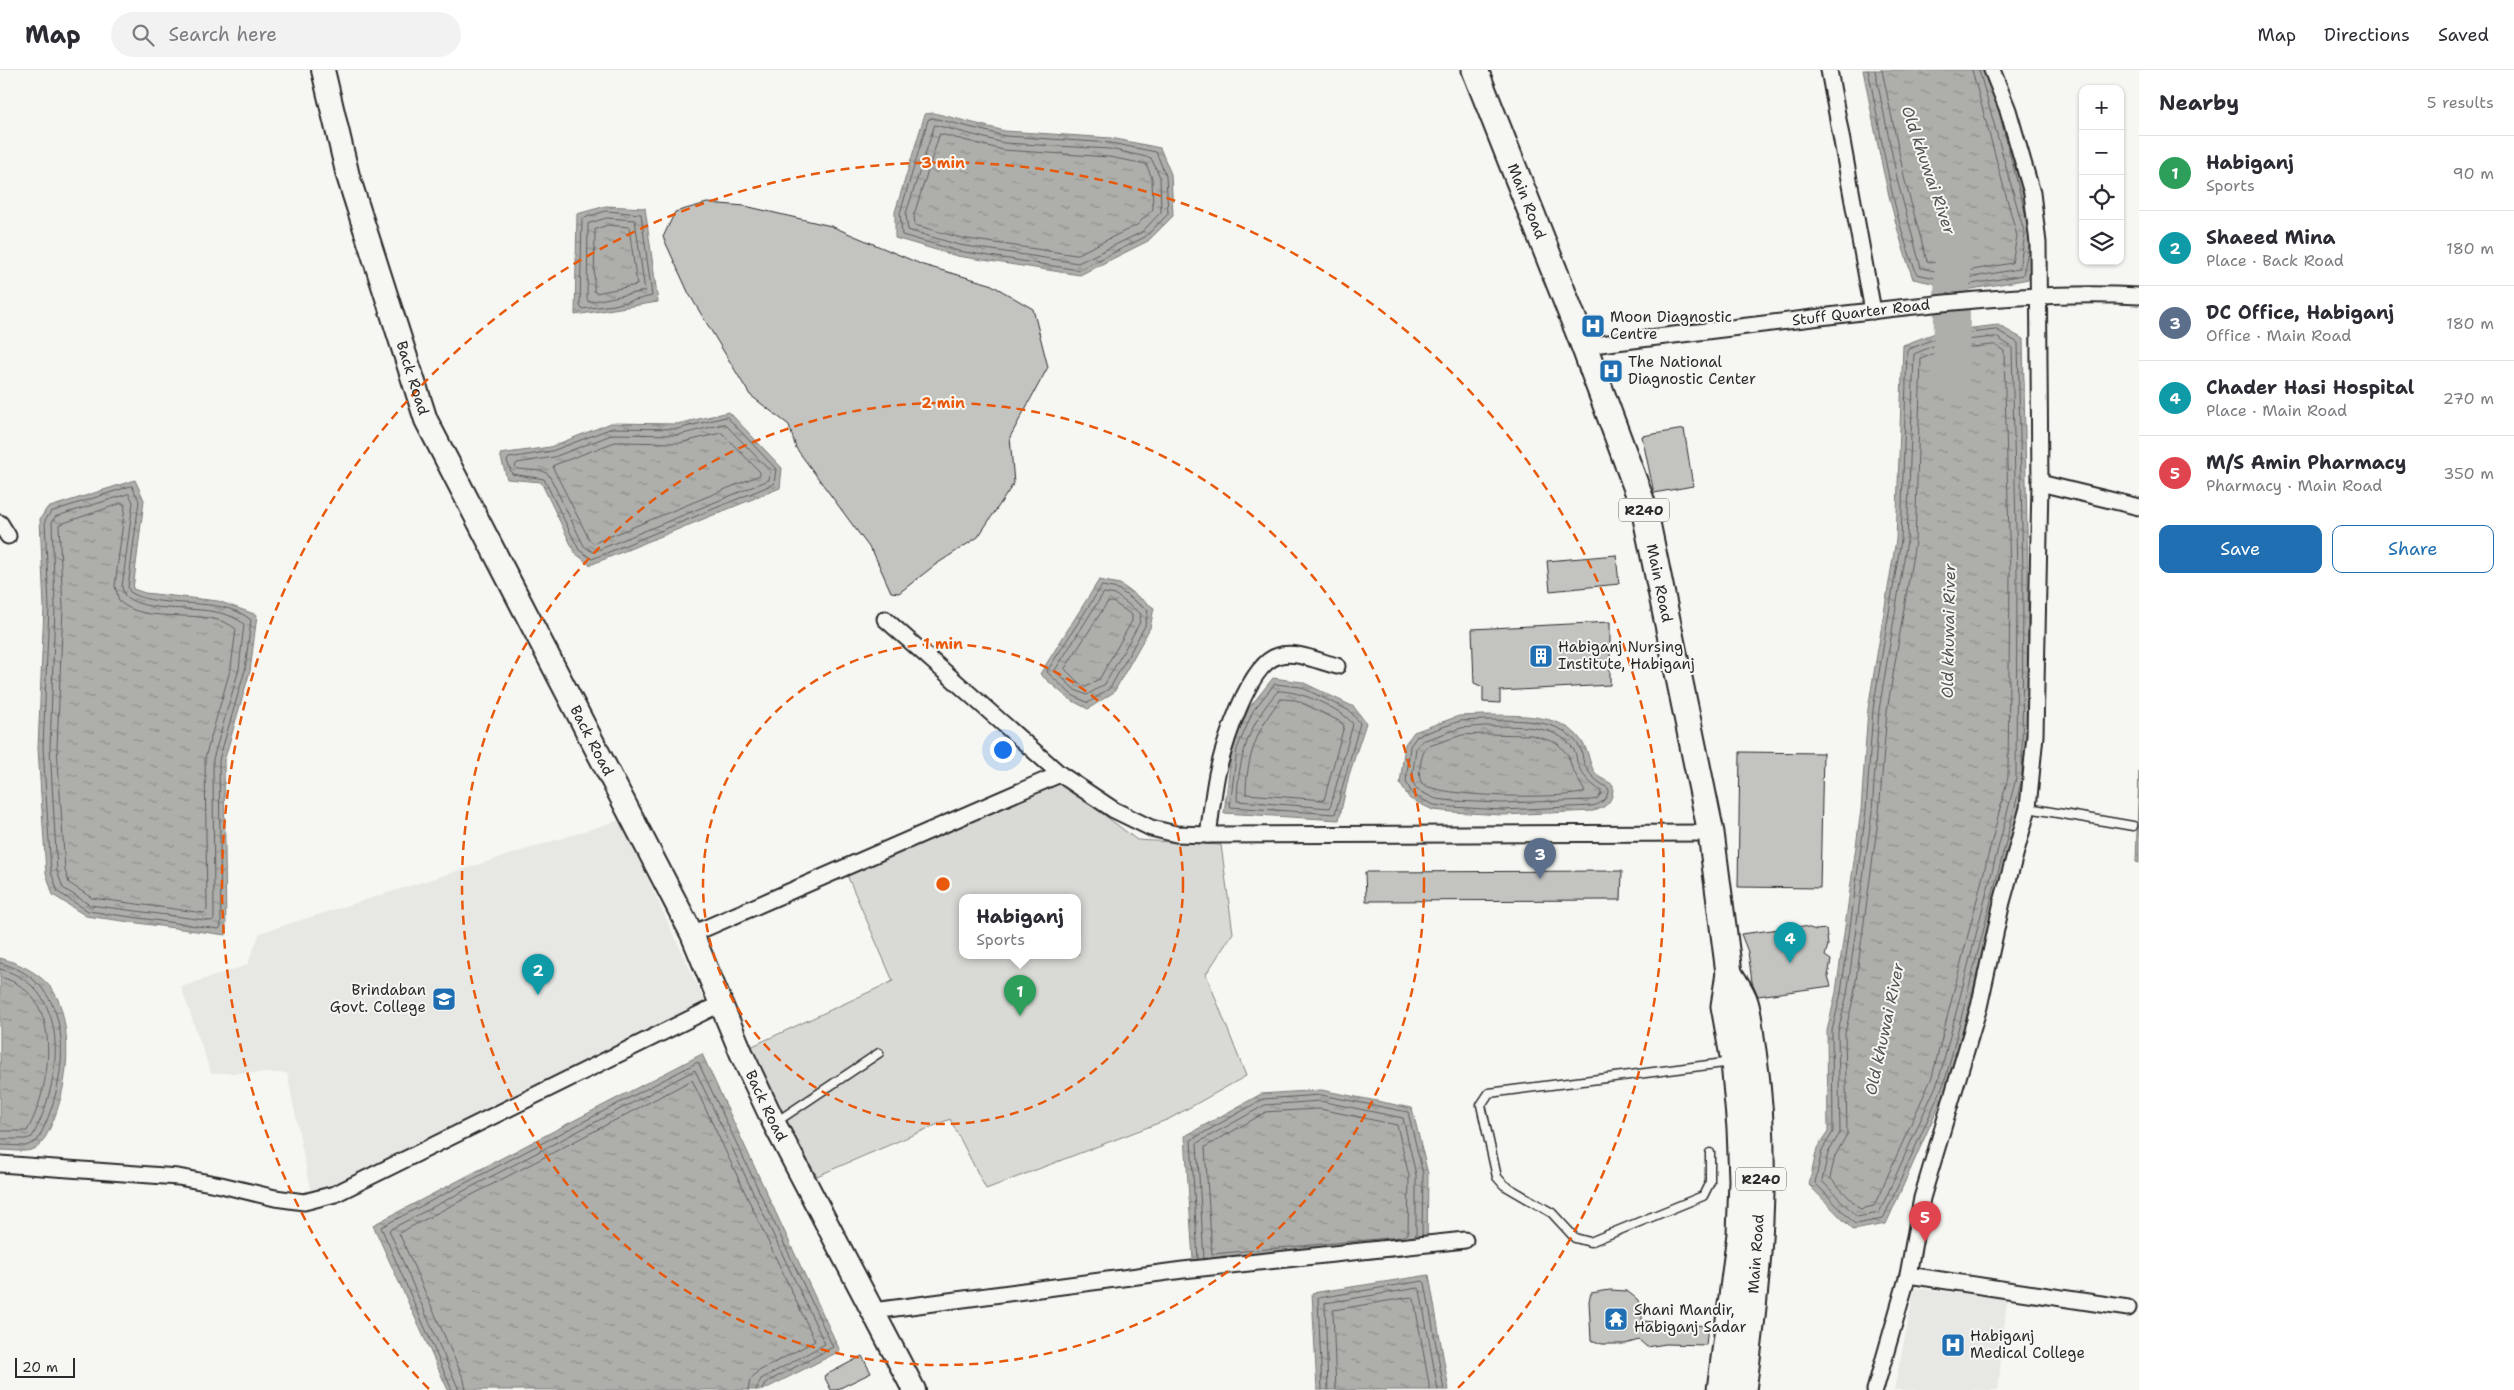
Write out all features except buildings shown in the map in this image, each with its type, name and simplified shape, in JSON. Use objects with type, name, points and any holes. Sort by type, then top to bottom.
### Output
[{"type":"main road","name":"Main Road","points":[[1475,70],[1584,346],[1644,508],[1711,833],[1729,973],[1724,1006],[1734,1062],[1740,1128],[1740,1234],[1720,1390]]},
{"type":"main road","name":"Main Road","points":[[1729,973],[1745,1001],[1758,1086],[1761,1125],[1761,1181],[1756,1264],[1743,1390]]},
{"type":"street","name":"Back Road","points":[[323,70],[348,176],[426,420],[692,934],[743,1057],[774,1123],[914,1390]]},
{"type":"street","points":[[1830,70],[1873,311]]},
{"type":"street","points":[[1875,1390],[1908,1275],[1922,1198],[1979,1007],[2002,902],[2028,808],[2035,734],[2040,483],[2038,242],[2032,193],[2008,110],[1992,70]]},
{"type":"street","name":"Stuff Quarter Road","points":[[1584,346],[2002,297],[2038,295],[2139,296]]},
{"type":"street","points":[[2040,483],[2139,507]]},
{"type":"street","points":[[0,523],[8,536]]},
{"type":"street","points":[[885,619],[1060,774],[1114,810],[1151,828],[1176,834],[1208,835],[1711,833]]},
{"type":"street","points":[[1208,835],[1217,774],[1235,718],[1255,675],[1266,661],[1278,655],[1295,655],[1337,666]]},
{"type":"street","points":[[692,934],[1060,774]]},
{"type":"street","points":[[0,1164],[178,1177],[275,1198],[304,1202],[335,1194],[722,1003]]},
{"type":"street","points":[[873,1311],[1183,1270],[1465,1240]]},
{"type":"street","points":[[1908,1275],[2128,1308]]},
{"type":"lane","points":[[2028,808],[2133,826]]},
{"type":"lane","points":[[774,1123],[878,1052]]},
{"type":"lane","points":[[1710,1153],[1710,1182],[1703,1196],[1590,1242],[1575,1238],[1552,1213],[1504,1185],[1497,1177],[1481,1105],[1489,1093],[1734,1062]]},
{"type":"shaded area","points":[[1053,776],[1137,840],[1221,845],[1233,933],[1206,974],[1246,1076],[1169,1119],[986,1189],[950,1119],[817,1176],[744,1050],[893,981],[847,875]]},
{"type":"shaded area","name":"Brindaban Govt. College","points":[[620,820],[709,1010],[349,1191],[311,1193],[287,1073],[211,1073],[181,987],[247,965],[260,933]]},
{"type":"shaded area","name":"Habiganj Medical College","points":[[1915,1288],[2007,1299],[1998,1390],[1894,1390]]},
{"type":"water","points":[[1863,70],[1990,70],[2036,235],[2029,279],[1966,290],[1913,279],[1890,201]]},
{"type":"water","points":[[934,113],[1005,131],[1111,138],[1160,148],[1171,174],[1173,216],[1148,241],[1080,275],[957,256],[895,238],[895,212],[925,114]]},
{"type":"water","points":[[606,206],[645,208],[658,302],[575,315],[577,214]]},
{"type":"water","points":[[1998,325],[2023,339],[2028,574],[2027,780],[1949,1083],[1886,1224],[1853,1230],[1809,1185],[1817,1148],[1828,1132],[1827,1031],[1836,992],[1861,810],[1868,709],[1896,540],[1903,345],[1938,332]]},
{"type":"water","points":[[729,412],[782,468],[780,488],[590,565],[575,553],[541,482],[507,479],[500,454],[550,447],[611,423],[677,424]]},
{"type":"water","points":[[135,480],[144,500],[133,589],[145,593],[218,601],[257,615],[250,671],[224,761],[226,935],[86,916],[53,895],[46,873],[38,748],[44,607],[40,519],[47,508]]},
{"type":"water","points":[[1099,580],[1120,584],[1154,608],[1150,628],[1114,692],[1088,709],[1069,699],[1040,674]]},
{"type":"water","points":[[1273,678],[1302,682],[1354,707],[1366,723],[1349,775],[1339,820],[1224,813],[1232,748],[1249,708]]},
{"type":"water","points":[[1484,715],[1540,718],[1554,721],[1567,727],[1577,735],[1585,747],[1592,768],[1597,775],[1613,785],[1609,802],[1602,808],[1593,811],[1502,815],[1433,810],[1410,799],[1400,784],[1405,744],[1414,732],[1459,716]]},
{"type":"water","points":[[2139,771],[2139,863],[2136,862]]},
{"type":"water","points":[[0,958],[18,964],[35,973],[49,986],[59,1002],[66,1033],[67,1050],[64,1083],[56,1114],[42,1143],[37,1148],[26,1151],[0,1150]]},
{"type":"water","points":[[702,1054],[840,1351],[763,1390],[448,1390],[373,1225]]},
{"type":"water","points":[[1321,1090],[1412,1108],[1428,1174],[1427,1248],[1404,1256],[1194,1275],[1185,1136],[1261,1094]]},
{"type":"water","points":[[1429,1275],[1449,1390],[1317,1390],[1312,1293]]},
{"type":"waterway","name":"Old khuwai River","points":[[1951,380],[1953,238]]},
{"type":"place","name":"Moon Diagnostic Centre","points":[[1593,326]]},
{"type":"place","name":"The National Diagnostic Center","points":[[1611,371]]},
{"type":"place","name":"Habiganj Nursing Institute, Habiganj","points":[[1541,656]]},
{"type":"place","name":"DC Office, Habiganj","points":[[1540,879]]},
{"type":"place","name":"Chader Hasi Hospital","points":[[1790,963]]},
{"type":"place","name":"Shaeed Mina","points":[[538,995]]},
{"type":"place","name":"Brindaban Govt. College","points":[[444,999]]},
{"type":"place","name":"Habiganj","points":[[1020,1016]]},
{"type":"place","name":"M/S Amin Pharmacy","points":[[1925,1242]]},
{"type":"place","name":"Shani Mandir, Habiganj Sadar","points":[[1616,1319]]},
{"type":"place","name":"Habiganj Medical College","points":[[1953,1345]]}]
